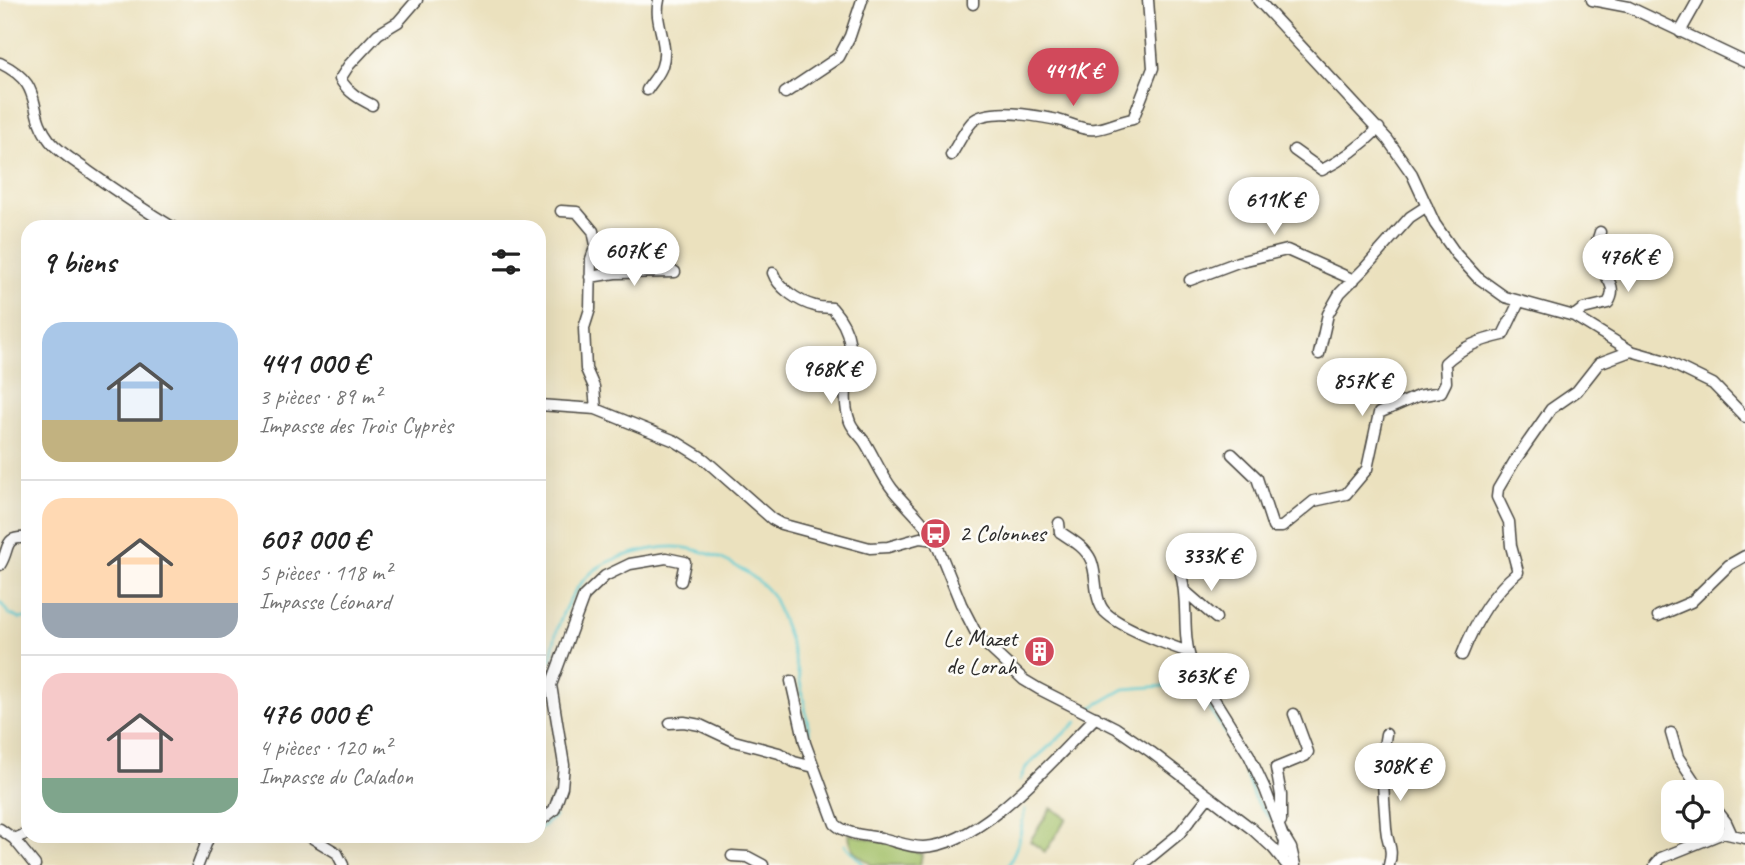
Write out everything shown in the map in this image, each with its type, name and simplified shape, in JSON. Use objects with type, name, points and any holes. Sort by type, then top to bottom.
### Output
[{"type":"street","points":[[372,105],[355,97],[340,79],[378,34],[398,22],[417,0]]},
{"type":"street","points":[[647,90],[662,68],[665,47],[656,13],[659,0]]},
{"type":"street","points":[[785,93],[839,57],[850,36],[862,0]]},
{"type":"street","points":[[951,155],[973,122],[993,114],[1059,121],[1096,130],[1117,121],[1133,119],[1153,68],[1148,0]]},
{"type":"street","points":[[1258,0],[1379,128],[1412,174],[1443,236],[1477,277],[1505,297],[1574,316],[1631,351],[1666,360],[1713,384],[1745,416]]},
{"type":"street","points":[[1592,0],[1629,7],[1745,62]]},
{"type":"street","points":[[1680,32],[1698,0]]},
{"type":"street","points":[[0,63],[18,73],[27,82],[34,98],[37,117],[50,141],[129,201],[161,220]]},
{"type":"street","points":[[1294,150],[1322,170],[1360,147],[1379,128]]},
{"type":"street","points":[[1318,354],[1328,314],[1340,293],[1410,217],[1427,206]]},
{"type":"street","points":[[561,211],[577,212],[593,231],[596,246],[591,259],[590,309],[584,328],[586,369],[594,387],[596,409]]},
{"type":"street","points":[[1574,316],[1583,309],[1608,303],[1611,298],[1613,290],[1610,282],[1593,252],[1600,232]]},
{"type":"street","points":[[1190,280],[1238,262],[1287,250],[1354,280]]},
{"type":"street","points":[[590,277],[615,272],[675,272]]},
{"type":"street","points":[[773,273],[784,289],[813,306],[832,308],[839,315],[848,332],[852,348],[846,391],[849,419],[893,490],[927,527],[935,540],[961,604],[978,636],[1024,680],[1116,728],[1209,796],[1273,848],[1285,862]]},
{"type":"street","points":[[1232,454],[1257,478],[1273,527],[1282,527],[1314,501],[1346,494],[1367,469],[1379,413],[1418,396],[1441,392],[1446,382],[1445,363],[1458,351],[1479,341],[1503,335],[1519,302]]},
{"type":"street","points":[[1462,655],[1485,610],[1502,585],[1518,572],[1511,546],[1509,522],[1497,496],[1498,489],[1551,409],[1577,391],[1599,363],[1631,351]]},
{"type":"street","points":[[546,405],[596,409],[675,441],[704,459],[781,524],[870,548],[888,547],[920,538],[935,540]]},
{"type":"street","points":[[1059,523],[1060,532],[1084,548],[1092,562],[1100,603],[1105,612],[1143,635],[1188,652]]},
{"type":"street","points":[[0,565],[9,541],[15,537],[21,537]]},
{"type":"street","points":[[1658,616],[1691,602],[1729,565],[1745,556]]},
{"type":"street","points":[[546,816],[554,810],[562,787],[564,765],[551,685],[584,596],[605,576],[630,564],[666,558],[685,562],[681,581]]},
{"type":"street","points":[[1181,574],[1186,592],[1184,619],[1192,664],[1249,755],[1286,842],[1285,862]]},
{"type":"street","points":[[1186,592],[1216,618]]},
{"type":"street","points":[[791,681],[805,743],[835,824],[841,829],[910,846],[931,846],[984,823],[1012,800],[1096,717]]},
{"type":"street","points":[[1294,714],[1308,752],[1305,756],[1276,768],[1281,795],[1282,831],[1291,848],[1295,865]]},
{"type":"street","points":[[670,723],[700,725],[734,741],[779,753],[794,762],[814,767]]},
{"type":"street","points":[[1671,733],[1678,757],[1693,780]]},
{"type":"street","points":[[1385,734],[1382,754],[1386,832],[1392,851],[1389,865]]},
{"type":"street","points":[[1141,865],[1180,834],[1209,796]]},
{"type":"street","points":[[1724,822],[1731,833]]},
{"type":"street","points":[[0,829],[14,838],[35,865]]},
{"type":"street","points":[[1273,848],[1282,831]]},
{"type":"street","points":[[1655,865],[1661,858],[1723,833],[1745,838]]},
{"type":"street","points":[[14,838],[21,836]]},
{"type":"street","points":[[198,865],[206,843]]},
{"type":"street","points":[[321,843],[337,853],[343,865]]},
{"type":"street","points":[[733,856],[748,857],[762,865]]},
{"type":"green space","points":[[1051,808],[1067,818],[1045,852],[1030,841]]},
{"type":"green space","points":[[848,834],[890,843],[922,854],[920,865],[872,865],[854,852]]},
{"type":"waterway","points":[[551,660],[555,636],[568,602],[590,574],[609,562],[649,550],[675,547],[709,554],[743,570],[773,598],[796,663],[811,741]]},
{"type":"waterway","points":[[0,602],[9,614],[21,619]]},
{"type":"waterway","points":[[1091,708],[1124,689],[1165,686],[1193,692],[1204,700],[1239,754],[1254,798],[1272,821]]},
{"type":"waterway","points":[[1020,780],[1026,767],[1077,722]]},
{"type":"waterway","points":[[1009,865],[1019,841],[1025,809]]},
{"type":"waterway","points":[[546,823],[555,816]]},
{"type":"waterway","points":[[845,845],[864,865]]},
{"type":"place","name":"2 Colonnes","points":[[936,533]]},
{"type":"place","name":"Le Mazet de Lorah","points":[[1040,652]]}]
